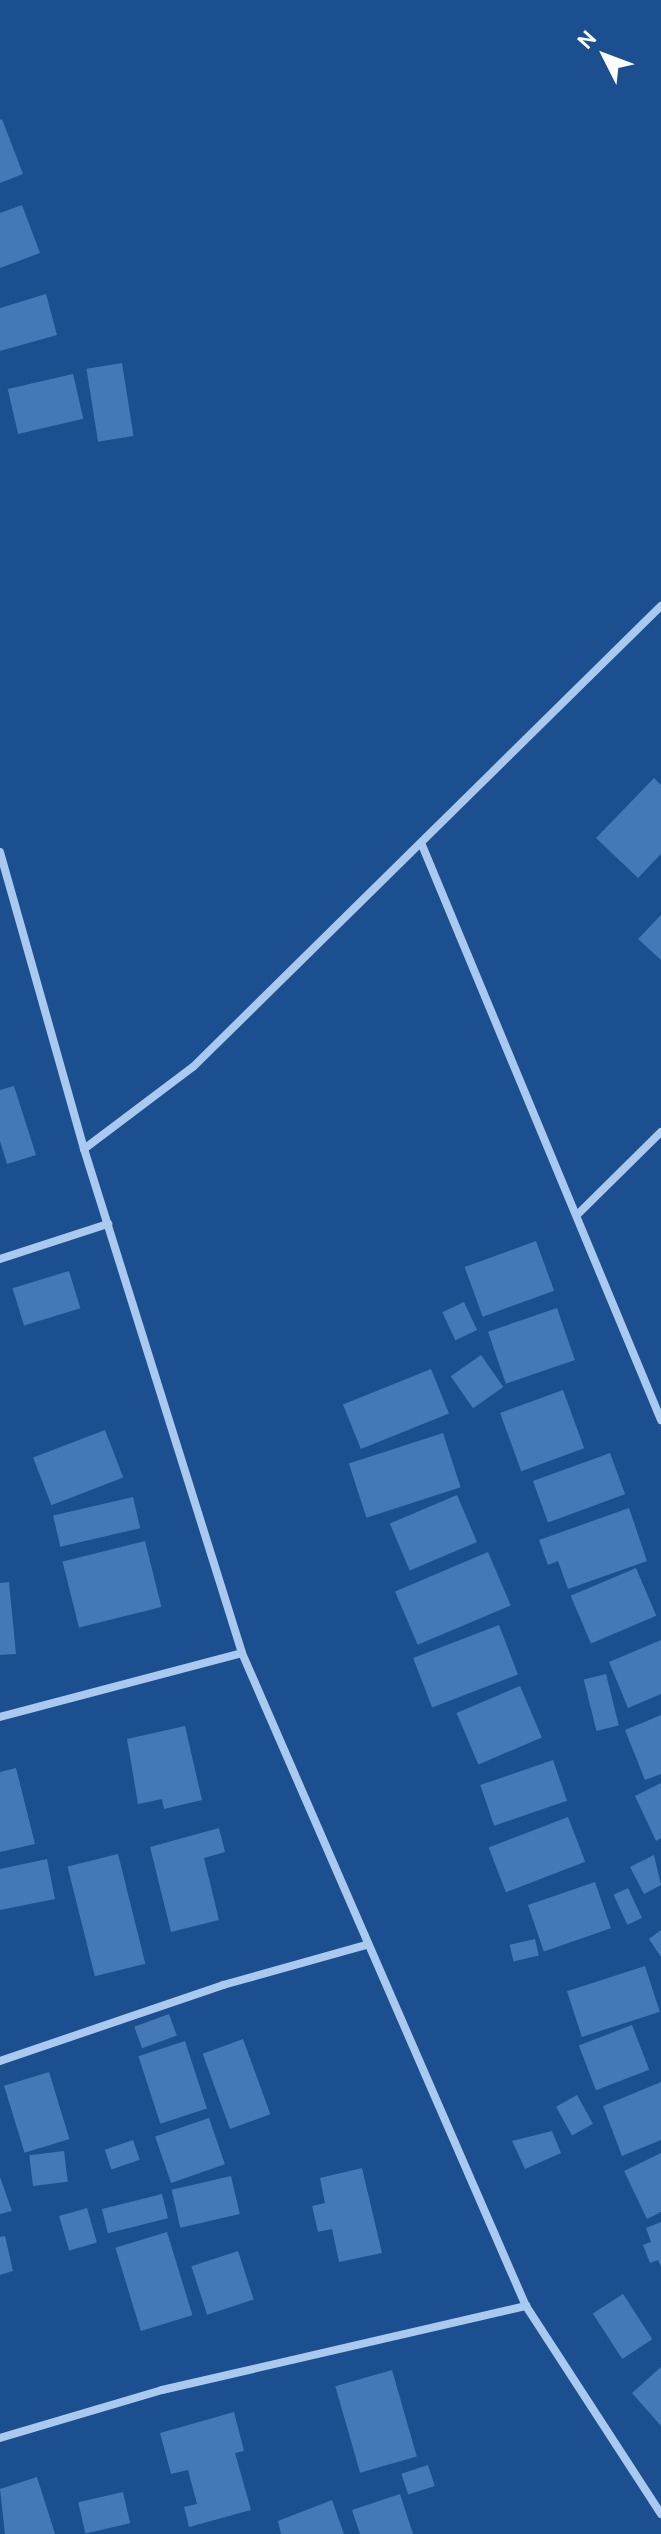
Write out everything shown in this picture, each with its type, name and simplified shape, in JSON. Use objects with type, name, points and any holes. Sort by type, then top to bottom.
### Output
[{"type":"street","points":[[84,1149],[193,1067],[422,845],[661,606]]},
{"type":"street","points":[[422,845],[661,1420]]},
{"type":"street","points":[[0,852],[4,879],[84,1149],[242,1653],[366,1945],[526,2306],[661,2514]]},
{"type":"street","points":[[577,1215],[661,1132]]},
{"type":"street","points":[[0,1259],[108,1224]]},
{"type":"street","points":[[0,1717],[242,1653]]},
{"type":"street","points":[[0,2061],[223,1985],[366,1945]]},
{"type":"street","points":[[0,2438],[162,2390],[526,2306]]},
{"type":"building","points":[[0,120],[23,174],[0,183]]},
{"type":"building","points":[[22,205],[40,253],[0,268],[0,213]]},
{"type":"building","points":[[46,294],[57,335],[0,351],[0,308]]},
{"type":"building","points":[[122,363],[134,436],[98,442],[86,369]]},
{"type":"building","points":[[73,374],[83,419],[18,434],[8,389]]},
{"type":"building","points":[[654,778],[661,785],[661,854],[638,878],[596,838]]},
{"type":"building","points":[[661,915],[661,960],[638,939]]},
{"type":"building","points":[[14,1086],[36,1155],[7,1164],[0,1141],[0,1090]]},
{"type":"building","points":[[536,1241],[554,1291],[483,1317],[465,1267]]},
{"type":"building","points":[[69,1271],[80,1308],[24,1326],[13,1288]]},
{"type":"building","points":[[464,1302],[477,1330],[455,1340],[442,1312]]},
{"type":"building","points":[[557,1308],[575,1360],[506,1384],[488,1332]]},
{"type":"building","points":[[481,1355],[503,1387],[473,1408],[451,1376]]},
{"type":"building","points":[[431,1369],[449,1414],[361,1449],[343,1405]]},
{"type":"building","points":[[563,1390],[584,1448],[521,1471],[500,1413]]},
{"type":"building","points":[[105,1430],[123,1478],[51,1505],[33,1458]]},
{"type":"building","points":[[443,1433],[461,1487],[366,1518],[349,1464]]},
{"type":"building","points":[[610,1453],[625,1494],[548,1522],[533,1481]]},
{"type":"building","points":[[457,1495],[477,1542],[410,1570],[390,1524]]},
{"type":"building","points":[[133,1497],[140,1528],[60,1547],[53,1515]]},
{"type":"building","points":[[629,1508],[647,1561],[568,1589],[558,1561],[548,1565],[539,1540]]},
{"type":"building","points":[[145,1541],[161,1607],[79,1628],[63,1562]]},
{"type":"building","points":[[488,1552],[511,1605],[418,1645],[395,1591]]},
{"type":"building","points":[[636,1568],[656,1616],[591,1644],[571,1596]]},
{"type":"building","points":[[9,1582],[16,1654],[0,1655],[0,1583]]},
{"type":"building","points":[[499,1625],[518,1674],[432,1707],[413,1658]]},
{"type":"building","points":[[661,1640],[661,1694],[628,1708],[609,1662]]},
{"type":"building","points":[[606,1674],[619,1725],[597,1731],[584,1680]]},
{"type":"building","points":[[520,1686],[542,1738],[478,1765],[456,1713]]},
{"type":"building","points":[[661,1715],[661,1774],[645,1780],[625,1730]]},
{"type":"building","points":[[185,1726],[202,1800],[164,1809],[162,1799],[138,1804],[127,1739]]},
{"type":"building","points":[[553,1760],[567,1801],[494,1826],[480,1785]]},
{"type":"building","points":[[16,1768],[35,1844],[0,1852],[0,1772]]},
{"type":"building","points":[[661,1783],[661,1838],[656,1841],[635,1796]]},
{"type":"building","points":[[568,1817],[585,1862],[506,1892],[489,1847]]},
{"type":"building","points":[[219,1828],[225,1852],[204,1858],[219,1920],[171,1932],[150,1847]]},
{"type":"building","points":[[118,1854],[145,1964],[95,1976],[68,1867]]},
{"type":"building","points":[[654,1855],[661,1885],[644,1894],[630,1867]]},
{"type":"building","points":[[47,1859],[55,1899],[0,1910],[0,1869]]},
{"type":"building","points":[[595,1882],[611,1928],[544,1951],[528,1905]]},
{"type":"building","points":[[628,1888],[642,1918],[627,1925],[613,1895]]},
{"type":"building","points":[[661,1930],[661,1957],[649,1939]]},
{"type":"building","points":[[535,1939],[539,1956],[513,1961],[510,1945]]},
{"type":"building","points":[[645,1966],[660,2012],[582,2037],[567,1991]]},
{"type":"building","points":[[169,2014],[177,2036],[142,2048],[134,2027]]},
{"type":"building","points":[[632,2025],[649,2070],[596,2090],[579,2045]]},
{"type":"building","points":[[243,2039],[270,2114],[230,2129],[203,2054]]},
{"type":"building","points":[[185,2041],[207,2109],[160,2124],[138,2056]]},
{"type":"building","points":[[49,2072],[69,2139],[25,2153],[4,2086]]},
{"type":"building","points":[[661,2082],[661,2140],[622,2156],[603,2106]]},
{"type":"building","points":[[577,2095],[593,2124],[572,2135],[556,2107]]},
{"type":"building","points":[[209,2118],[225,2164],[171,2183],[155,2137]]},
{"type":"building","points":[[552,2131],[561,2153],[525,2169],[512,2141]]},
{"type":"building","points":[[133,2140],[140,2160],[111,2170],[105,2150]]},
{"type":"building","points":[[64,2151],[68,2182],[33,2186],[29,2155]]},
{"type":"building","points":[[661,2153],[661,2212],[647,2219],[624,2171]]},
{"type":"building","points":[[362,2168],[382,2253],[339,2262],[332,2229],[318,2232],[312,2206],[325,2203],[320,2178]]},
{"type":"building","points":[[231,2176],[240,2214],[180,2228],[172,2190]]},
{"type":"building","points":[[0,2177],[12,2211],[0,2214]]},
{"type":"building","points":[[162,2194],[168,2218],[108,2233],[102,2209]]},
{"type":"building","points":[[87,2208],[97,2243],[69,2251],[59,2216]]},
{"type":"building","points":[[661,2222],[661,2267],[658,2260],[650,2263],[643,2245],[651,2242],[646,2228]]},
{"type":"building","points":[[167,2232],[192,2315],[141,2331],[115,2248]]},
{"type":"building","points":[[5,2236],[13,2271],[0,2275],[0,2237]]},
{"type":"building","points":[[238,2251],[254,2300],[207,2315],[191,2266]]},
{"type":"building","points":[[623,2294],[652,2339],[622,2359],[593,2314]]},
{"type":"building","points":[[661,2367],[661,2426],[632,2393]]},
{"type":"building","points":[[392,2370],[417,2457],[360,2473],[335,2386]]},
{"type":"building","points":[[234,2412],[244,2451],[235,2453],[251,2510],[189,2527],[184,2507],[197,2504],[188,2470],[171,2474],[160,2433]]},
{"type":"building","points":[[428,2465],[435,2486],[408,2495],[401,2474]]},
{"type":"building","points":[[37,2477],[55,2534],[5,2534],[0,2489]]},
{"type":"building","points":[[123,2492],[130,2523],[85,2534],[78,2502]]},
{"type":"building","points":[[400,2494],[413,2534],[360,2534],[352,2510]]},
{"type":"building","points":[[332,2500],[344,2534],[281,2534],[278,2521]]}]
